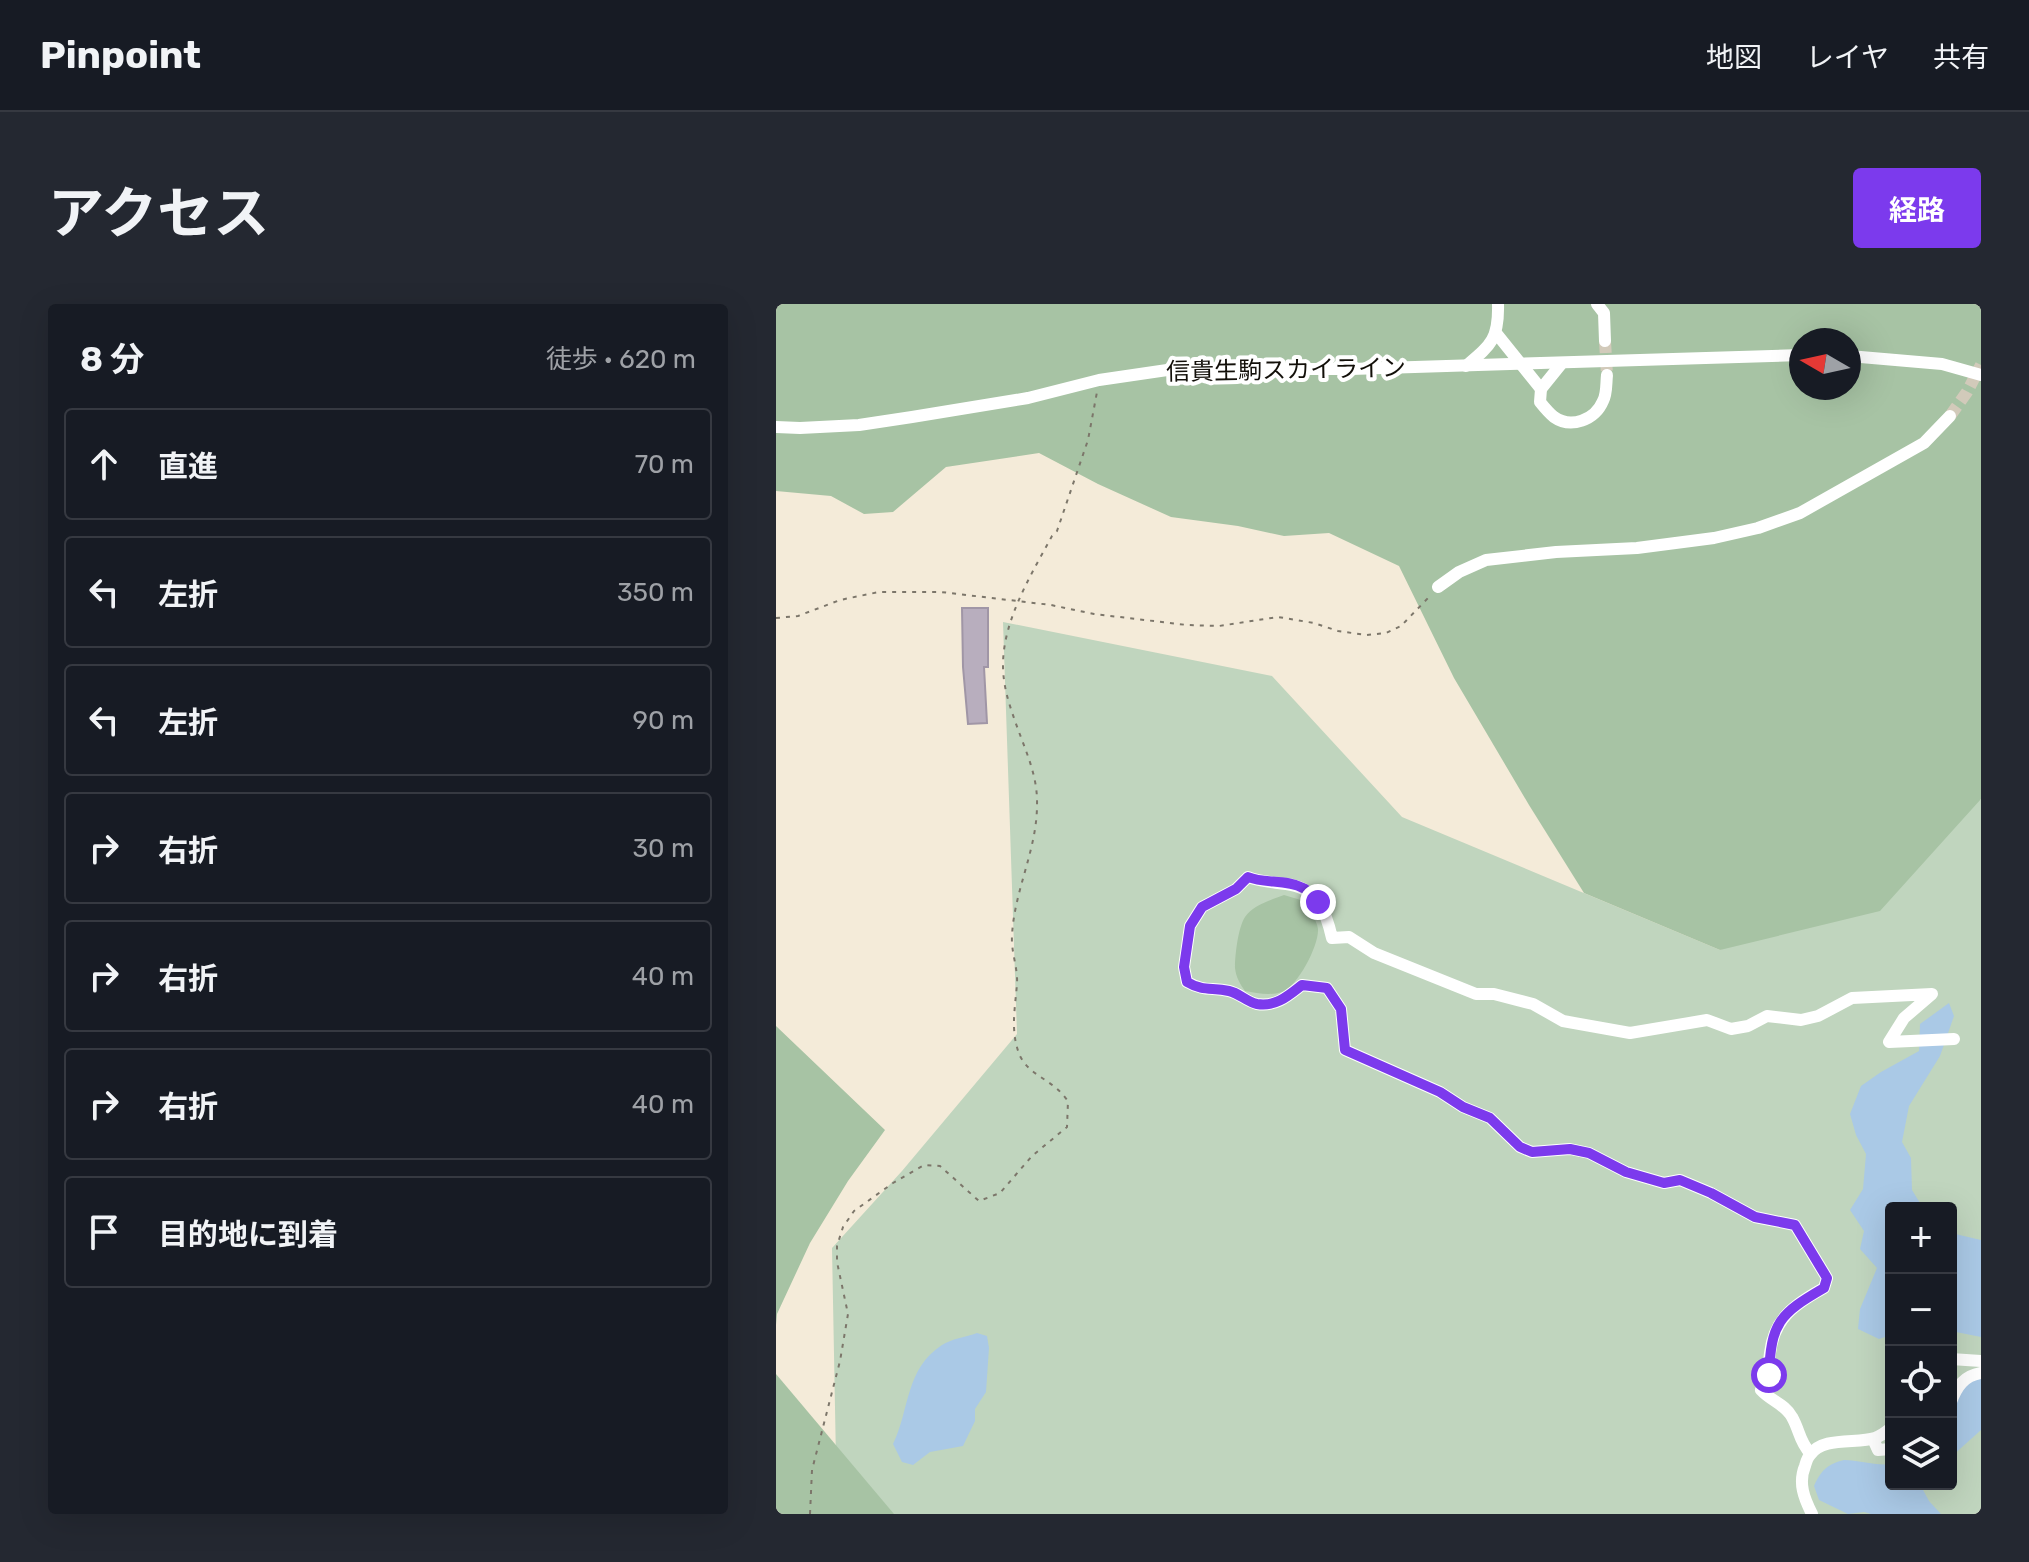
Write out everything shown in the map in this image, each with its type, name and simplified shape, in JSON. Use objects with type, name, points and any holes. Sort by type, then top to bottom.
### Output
[{"type":"street","points":[[1466,366],[1487,348],[1496,333],[1498,304]]},
{"type":"street","points":[[1597,304],[1604,313],[1605,341]]},
{"type":"street","points":[[1496,333],[1541,389]]},
{"type":"street","name":"信貴生駒スカイライン","points":[[776,427],[859,425],[1028,398],[1099,380],[1174,369],[1351,369],[1789,355]]},
{"type":"street","points":[[1861,357],[1942,364],[1981,375]]},
{"type":"street","points":[[1562,363],[1541,389],[1540,402],[1553,417],[1567,424],[1589,418],[1599,408],[1605,398],[1607,375]]},
{"type":"street","points":[[1438,587],[1459,572],[1486,560],[1556,552],[1637,548],[1714,538],[1758,528],[1800,513],[1924,443],[1950,416]]},
{"type":"street","points":[[1810,1453],[1802,1444],[1791,1415],[1761,1390],[1769,1375],[1773,1335],[1779,1322],[1800,1302],[1824,1288],[1827,1278],[1795,1225],[1755,1217],[1680,1180],[1664,1183],[1626,1172],[1589,1153],[1570,1149],[1532,1152],[1520,1147],[1490,1118],[1345,1050],[1341,1009],[1327,988],[1302,985],[1282,1002],[1256,1004],[1237,992],[1198,989],[1187,982],[1184,967],[1190,926],[1202,907],[1236,889],[1248,877],[1260,882],[1305,888],[1318,902],[1329,923],[1332,938],[1349,937],[1374,953],[1476,994],[1494,994],[1533,1004],[1563,1021],[1630,1033],[1707,1020],[1731,1029],[1748,1026],[1767,1016],[1801,1020],[1818,1016],[1852,998],[1932,994],[1904,1018],[1889,1042],[1954,1039]]},
{"type":"street","points":[[1957,1359],[1981,1361]]},
{"type":"street","points":[[1957,1387],[1981,1373]]},
{"type":"street","points":[[1812,1514],[1801,1487],[1801,1476],[1810,1453],[1841,1441],[1873,1439],[1885,1433]]},
{"type":"street","points":[[1873,1439],[1878,1450],[1885,1449]]},
{"type":"path","points":[[810,1514],[812,1470],[840,1361],[848,1314],[837,1262],[837,1246],[843,1227],[854,1211],[924,1165],[940,1166],[979,1201],[1000,1193],[1032,1156],[1067,1127],[1068,1101],[1055,1087],[1034,1074],[1021,1057],[1013,1032],[1018,979],[1012,938],[1018,897],[1036,830],[1037,805],[1029,754],[1006,694],[1003,664],[1010,624],[1018,601],[1057,531],[1088,440],[1099,380]]},
{"type":"path","points":[[776,618],[798,616],[840,600],[879,592],[941,592],[1187,625],[1219,626],[1278,617],[1366,635],[1386,633],[1401,626],[1438,587]]},
{"type":"green space","points":[[776,304],[1981,304],[1981,799],[1880,911],[1720,950],[1584,893],[1454,678],[1399,566],[1329,533],[1284,536],[1171,517],[1039,453],[946,467],[893,512],[864,514],[831,496],[776,491]]},
{"type":"green space","points":[[1003,622],[1272,676],[1402,817],[1720,950],[1981,799],[1981,1514],[837,1514],[832,1248],[902,1171],[1017,1034]]},
{"type":"green space","points":[[1284,895],[1304,901],[1316,922],[1317,936],[1311,954],[1295,982],[1282,992],[1245,991],[1235,968],[1237,942],[1243,922],[1257,906]]},
{"type":"green space","points":[[776,1026],[885,1130],[848,1181],[810,1243],[777,1314],[776,1325]]},
{"type":"green space","points":[[776,1374],[894,1514],[776,1514]]},
{"type":"water","points":[[1949,1003],[1954,1016],[1940,1056],[1909,1106],[1902,1142],[1911,1158],[1912,1190],[1919,1202],[1885,1202],[1885,1337],[1879,1339],[1858,1329],[1860,1309],[1877,1268],[1860,1249],[1864,1231],[1850,1210],[1863,1189],[1866,1154],[1850,1114],[1861,1086],[1919,1051],[1920,1024]]},
{"type":"water","points":[[1957,1234],[1981,1240],[1981,1337],[1957,1332]]},
{"type":"water","points":[[977,1333],[987,1336],[989,1348],[986,1392],[975,1409],[975,1421],[963,1446],[930,1452],[913,1465],[902,1462],[893,1444],[921,1366],[942,1345]]},
{"type":"water","points":[[1974,1378],[1981,1379],[1981,1430],[1957,1452],[1957,1394],[1959,1388]]},
{"type":"water","points":[[1844,1460],[1885,1464],[1885,1490],[1923,1490],[1941,1514],[1848,1514],[1819,1500],[1814,1486],[1829,1466]]},
{"type":"building","points":[[962,608],[988,608],[988,667],[984,667],[987,723],[968,724]]},
{"type":"tunnel","points":[[1605,341],[1607,375]]},
{"type":"tunnel","points":[[1950,416],[1981,365]]},
{"type":"route","points":[[1318,902],[1305,888],[1260,882],[1248,877],[1236,889],[1202,907],[1190,926],[1184,967],[1187,982],[1198,989],[1237,992],[1256,1004],[1282,1002],[1302,985],[1327,988],[1341,1009],[1345,1050],[1490,1118],[1520,1147],[1532,1152],[1570,1149],[1589,1153],[1626,1172],[1664,1183],[1680,1180],[1755,1217],[1795,1225],[1827,1278],[1824,1288],[1800,1302],[1779,1322],[1773,1335],[1769,1375]]}]
